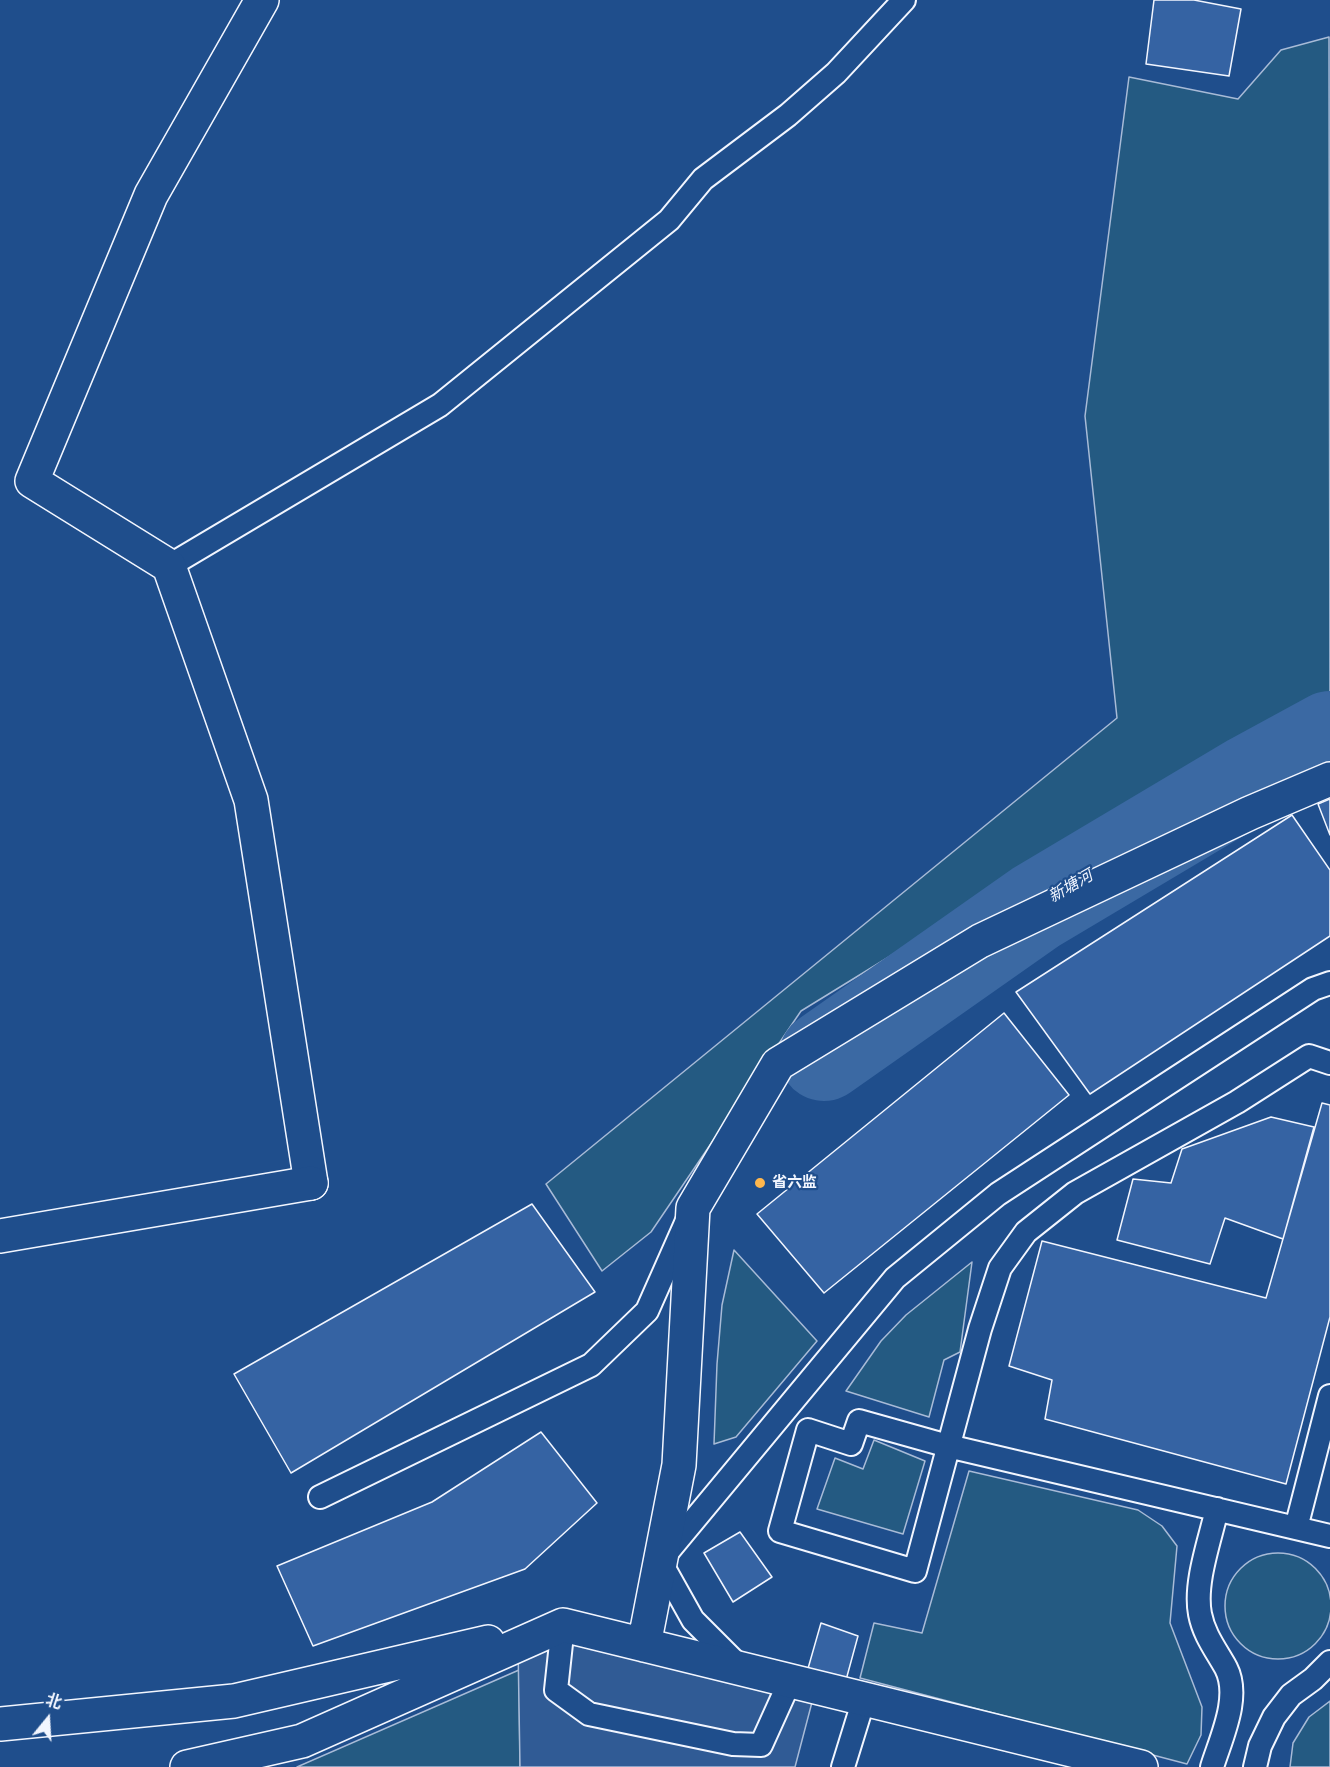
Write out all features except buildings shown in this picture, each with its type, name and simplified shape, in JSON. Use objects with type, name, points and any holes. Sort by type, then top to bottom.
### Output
[{"type":"street","points":[[0,1236],[311,1183],[251,800],[169,566],[32,481],[151,195],[262,0]]},
{"type":"street","points":[[644,1645],[679,1465],[693,1208],[778,1064],[980,941],[1250,813],[1330,779]]},
{"type":"street","points":[[187,1767],[302,1741],[563,1625]]},
{"type":"street","points":[[0,1724],[234,1701],[563,1625],[1141,1767]]},
{"type":"lane","points":[[169,566],[440,405],[669,220],[703,180],[788,115],[836,73],[904,0]]},
{"type":"lane","points":[[741,1669],[693,1620],[660,1561],[896,1278],[998,1194],[1313,989],[1330,982]]},
{"type":"lane","points":[[1330,1063],[1309,1056],[1237,1102],[1075,1193],[1026,1232],[999,1268],[980,1329],[948,1446],[915,1571],[780,1531],[808,1430],[851,1444],[859,1421],[948,1446],[1330,1536]]},
{"type":"lane","points":[[320,1497],[591,1365],[648,1311],[693,1208]]},
{"type":"lane","points":[[1296,1528],[1330,1396]]},
{"type":"lane","points":[[1212,1767],[1227,1721],[1232,1695],[1227,1671],[1207,1638],[1199,1612],[1200,1579],[1217,1509]]},
{"type":"lane","points":[[563,1625],[556,1689],[589,1714],[733,1744],[760,1745],[790,1681]]},
{"type":"lane","points":[[1255,1767],[1260,1746],[1274,1717],[1291,1695],[1313,1679],[1330,1662]]},
{"type":"lane","points":[[843,1767],[864,1699]]},
{"type":"shaded area","points":[[1329,37],[1330,726],[1206,762],[801,1011],[651,1232],[602,1271],[546,1184],[1117,718],[1085,416],[1129,77],[1238,99],[1281,50]]},
{"type":"shaded area","points":[[734,1250],[817,1341],[736,1437],[714,1444],[722,1305]]},
{"type":"shaded area","points":[[972,1262],[960,1352],[944,1360],[929,1417],[846,1391],[881,1341],[906,1315]]},
{"type":"shaded area","points":[[874,1440],[925,1461],[903,1534],[817,1509],[835,1458],[863,1469]]},
{"type":"shaded area","points":[[969,1471],[1138,1510],[1162,1526],[1177,1546],[1170,1623],[1202,1707],[1201,1735],[1187,1764],[860,1678],[874,1623],[922,1633]]},
{"type":"shaded area","points":[[1278,1553],[1298,1557],[1316,1568],[1327,1586],[1331,1606],[1327,1626],[1316,1644],[1298,1655],[1278,1659],[1258,1655],[1240,1644],[1229,1626],[1225,1606],[1229,1586],[1240,1568],[1258,1557]]},
{"type":"shaded area","points":[[563,1625],[816,1687],[795,1767],[520,1767],[518,1645]]},
{"type":"shaded area","points":[[519,1670],[520,1767],[297,1767]]},
{"type":"shaded area","points":[[1330,1701],[1330,1767],[1290,1767],[1293,1743],[1309,1717]]},
{"type":"waterway","name":"新塘河","points":[[824,1056],[1036,907],[1251,779],[1330,736]]},
{"type":"place","name":"省六监","points":[[760,1183]]}]
